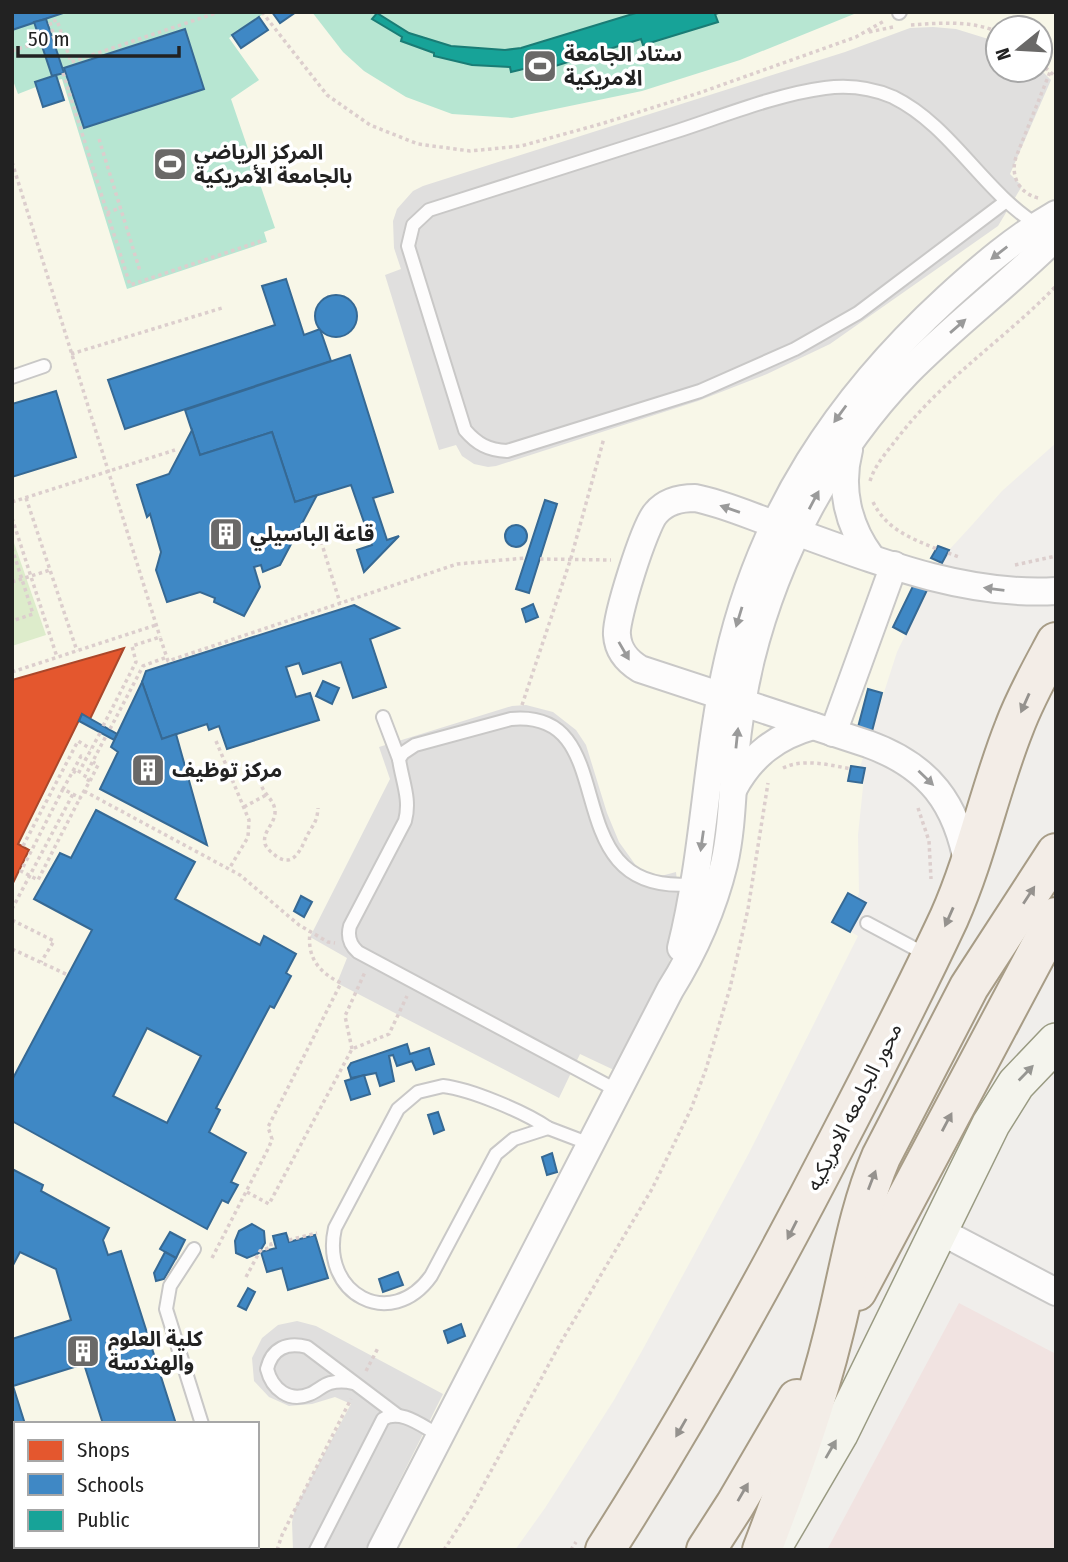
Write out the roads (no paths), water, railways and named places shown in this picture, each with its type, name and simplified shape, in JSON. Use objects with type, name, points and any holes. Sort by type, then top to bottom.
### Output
[{"type":"main road","name":"محور الجامعه الامريكيه","points":[[593,1541],[658,1467],[731,1342],[794,1226],[931,957],[968,872],[1014,727],[1035,679],[1056,642]]},
{"type":"main road","points":[[762,1550],[834,1334],[869,1184],[969,987],[1056,853]]},
{"type":"main road","points":[[706,1550],[735,1506],[834,1334],[1053,925]]},
{"type":"street","points":[[786,528],[822,487],[876,409],[905,376],[936,345],[1026,267],[1049,222]]},
{"type":"street","points":[[670,990],[695,884],[731,699],[779,573],[786,528],[817,448],[868,378],[908,334],[979,268],[1049,222]]},
{"type":"street","points":[[850,444],[845,484],[848,510],[857,535],[883,561]]},
{"type":"street","points":[[968,872],[961,834],[954,816],[933,784],[912,765],[887,751],[640,669],[632,664],[621,651],[617,623],[636,561],[651,518],[666,504],[685,498],[704,500],[883,561],[985,588],[1011,592],[1056,591]]},
{"type":"street","points":[[823,729],[883,561]]},
{"type":"street","points":[[381,1550],[697,942],[717,889],[729,834],[733,789],[731,699]]},
{"type":"street","points":[[733,789],[741,774],[765,748],[788,734],[823,729]]},
{"type":"street","points":[[772,1550],[839,1434],[991,1124],[1016,1084],[1056,1042]]},
{"type":"street","points":[[940,1231],[1056,1292]]},
{"type":"lane","points":[[1005,202],[897,285],[826,333],[756,368],[700,391],[507,451],[495,450],[473,439],[460,418],[410,256],[409,235],[420,216],[429,210],[753,107],[812,90],[842,87],[873,90],[909,106],[929,121],[1005,202],[1049,222]]},
{"type":"lane","points":[[12,377],[44,366]]},
{"type":"lane","points":[[383,718],[399,760],[408,801],[405,821],[349,926],[348,938],[354,948],[618,1091]]},
{"type":"lane","points":[[399,760],[403,753],[415,746],[517,719],[538,720],[551,725],[571,743],[582,767],[608,849],[624,866],[654,883],[675,886],[695,884]]},
{"type":"lane","points":[[867,923],[931,957]]},
{"type":"lane","points":[[548,1128],[514,1139],[496,1154],[431,1276],[416,1293],[385,1303],[363,1298],[346,1285],[335,1266],[332,1253],[335,1228],[391,1119],[407,1099],[418,1092],[443,1086],[456,1087],[590,1144]]},
{"type":"lane","points":[[194,1249],[170,1286],[166,1309],[201,1422]]},
{"type":"lane","points":[[355,1384],[330,1383],[309,1394],[293,1396],[278,1390],[272,1384],[267,1369],[272,1355],[278,1350],[284,1346],[299,1345],[317,1354],[397,1415],[439,1435]]},
{"type":"lane","points":[[316,1550],[380,1424],[388,1416],[397,1415]]},
{"type":"place","name":"ستاد الجامعة الامريكية","points":[[540,66]]},
{"type":"place","name":"المركز الرياضي بالجامعة الأمريكية","points":[[170,164]]},
{"type":"place","name":"قاعة الباسيلي","points":[[226,534]]},
{"type":"place","name":"مركز توظيف","points":[[148,770]]},
{"type":"place","name":"كلية العلوم والهندسة","points":[[83,1351]]}]
